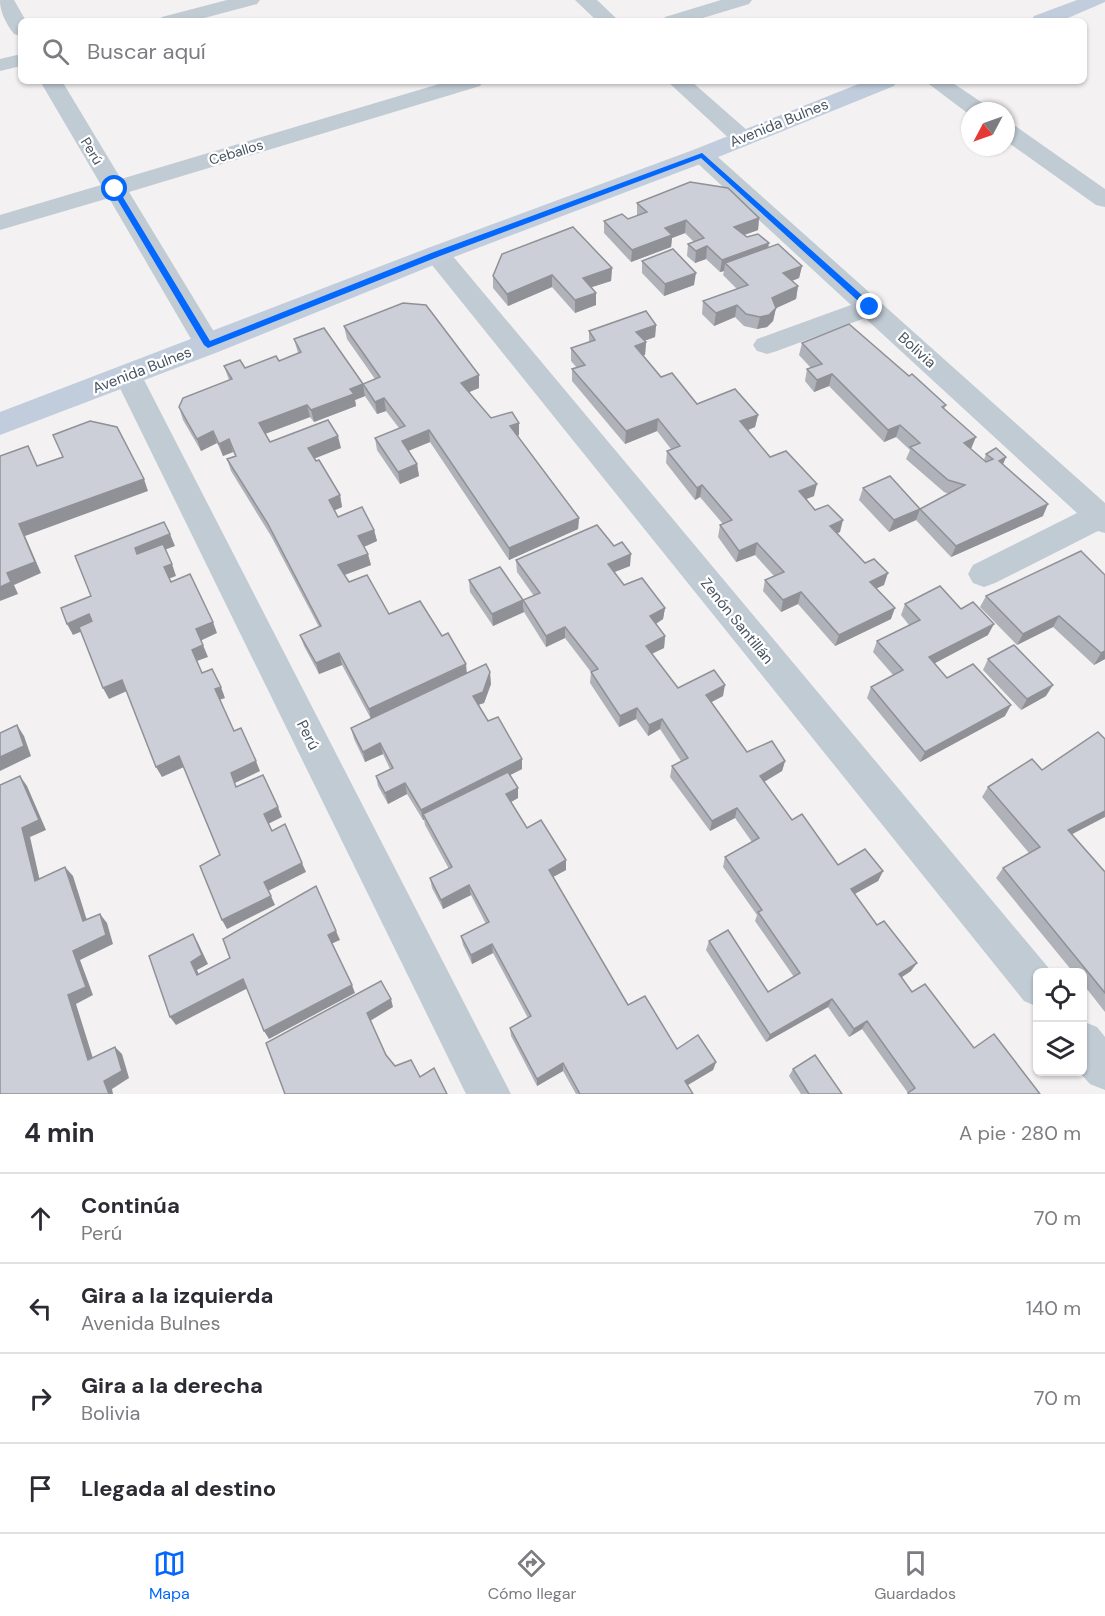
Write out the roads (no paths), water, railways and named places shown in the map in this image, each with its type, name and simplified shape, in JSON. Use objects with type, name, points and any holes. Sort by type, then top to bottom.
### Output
[{"type":"street","points":[[4,0],[18,25]]},
{"type":"street","points":[[181,18],[250,0]]},
{"type":"street","points":[[585,0],[606,18]]},
{"type":"street","points":[[682,18],[742,0]]},
{"type":"street","points":[[1049,18],[1096,0]]},
{"type":"street","points":[[0,65],[18,61]]},
{"type":"street","name":"Perú","points":[[53,84],[208,345]]},
{"type":"street","name":"Ceballos","points":[[0,223],[462,84]]},
{"type":"street","points":[[681,84],[741,137]]},
{"type":"street","name":"Avenida Bulnes","points":[[0,423],[128,376],[437,254],[702,155],[741,137],[878,84]]},
{"type":"street","points":[[940,84],[966,102]]},
{"type":"street","points":[[1015,136],[1105,200]]},
{"type":"street","name":"Bolivia","points":[[702,155],[1102,518]]},
{"type":"street","name":"Zenón Santillán","points":[[437,254],[1033,981]]},
{"type":"street","points":[[767,345],[870,307]]},
{"type":"street","name":"Perú","points":[[128,376],[489,1094]]},
{"type":"street","points":[[984,574],[1102,518]]},
{"type":"street","points":[[1087,1047],[1105,1069]]}]
